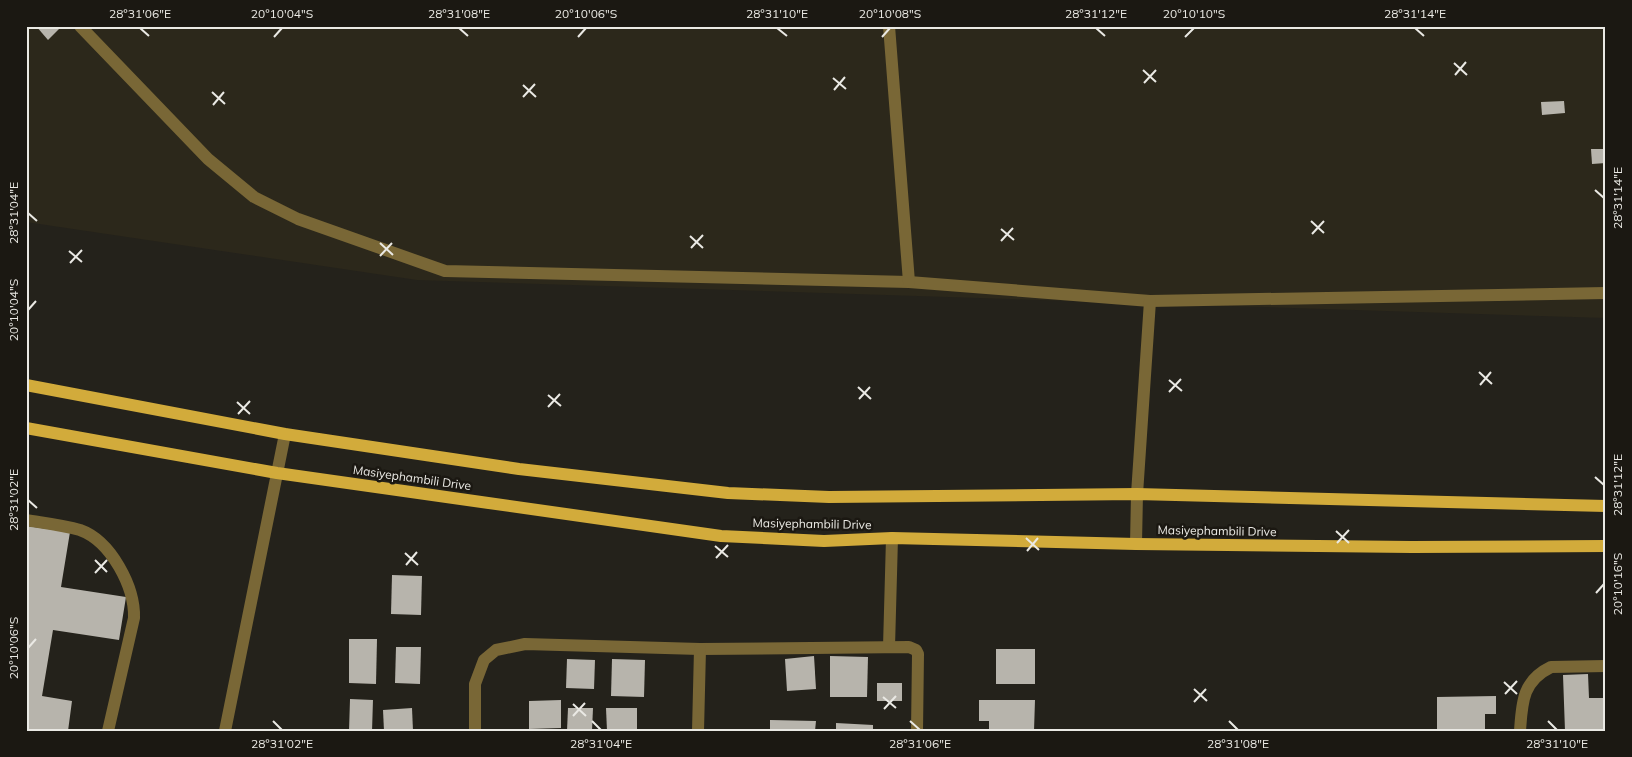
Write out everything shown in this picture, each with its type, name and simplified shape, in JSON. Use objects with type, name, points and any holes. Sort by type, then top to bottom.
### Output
[{"type":"main road","name":"Masiyephambili Drive","points":[[26,385],[285,434],[519,469],[728,493],[829,497],[1137,494],[1606,506]]},
{"type":"main road","name":"Masiyephambili Drive","points":[[26,428],[277,473],[720,536],[824,541],[892,538],[1136,544],[1412,547],[1606,546]]},
{"type":"street","points":[[80,26],[208,159],[254,197],[298,219],[445,271],[909,282],[1150,301],[1606,292]]},
{"type":"street","points":[[889,26],[909,282]]},
{"type":"street","points":[[1136,544],[1137,494],[1150,301]]},
{"type":"street","points":[[225,731],[285,434]]},
{"type":"street","points":[[26,520],[79,530],[92,536],[116,560],[132,594],[134,618],[108,731]]},
{"type":"street","points":[[889,647],[892,538]]},
{"type":"street","points":[[476,731],[475,684],[484,660],[496,650],[526,644],[700,649],[909,647],[916,650],[918,654],[917,731]]},
{"type":"street","points":[[698,731],[700,649]]},
{"type":"street","points":[[1520,731],[1522,703],[1526,690],[1543,670],[1551,667],[1606,666]]},
{"type":"shaded area","points":[[26,26],[1606,26],[1606,318],[417,280],[26,222]]},
{"type":"building","points":[[36,26],[62,26],[48,40]]},
{"type":"building","points":[[1564,101],[1565,113],[1542,115],[1541,102]]},
{"type":"building","points":[[1591,149],[1606,149],[1606,163],[1592,164]]},
{"type":"building","points":[[26,526],[70,532],[61,587],[126,597],[119,640],[53,630],[42,696],[72,701],[68,731],[26,731]]},
{"type":"building","points":[[392,575],[422,576],[421,615],[391,614]]},
{"type":"building","points":[[349,639],[377,639],[376,684],[349,683]]},
{"type":"building","points":[[396,647],[421,647],[420,684],[395,683]]},
{"type":"building","points":[[996,649],[1035,649],[1035,684],[996,684]]},
{"type":"building","points":[[814,656],[816,689],[787,691],[785,659]]},
{"type":"building","points":[[830,656],[868,657],[867,697],[830,697]]},
{"type":"building","points":[[567,659],[595,660],[594,689],[566,688]]},
{"type":"building","points":[[612,659],[645,660],[644,697],[611,696]]},
{"type":"building","points":[[1588,674],[1589,698],[1606,698],[1606,731],[1565,731],[1563,675]]},
{"type":"building","points":[[877,683],[902,683],[902,701],[877,701]]},
{"type":"building","points":[[1496,696],[1496,714],[1485,714],[1485,730],[1437,731],[1437,697]]},
{"type":"building","points":[[350,699],[373,700],[372,731],[349,731]]},
{"type":"building","points":[[561,700],[561,728],[529,729],[529,701]]},
{"type":"building","points":[[979,700],[1035,700],[1034,731],[989,731],[989,721],[979,721]]},
{"type":"building","points":[[412,708],[413,731],[384,731],[383,710]]},
{"type":"building","points":[[568,708],[593,708],[592,731],[567,731]]},
{"type":"building","points":[[606,708],[637,708],[637,731],[607,731]]},
{"type":"building","points":[[770,720],[816,721],[815,731],[770,731]]},
{"type":"building","points":[[836,723],[873,725],[873,731],[836,731]]}]
